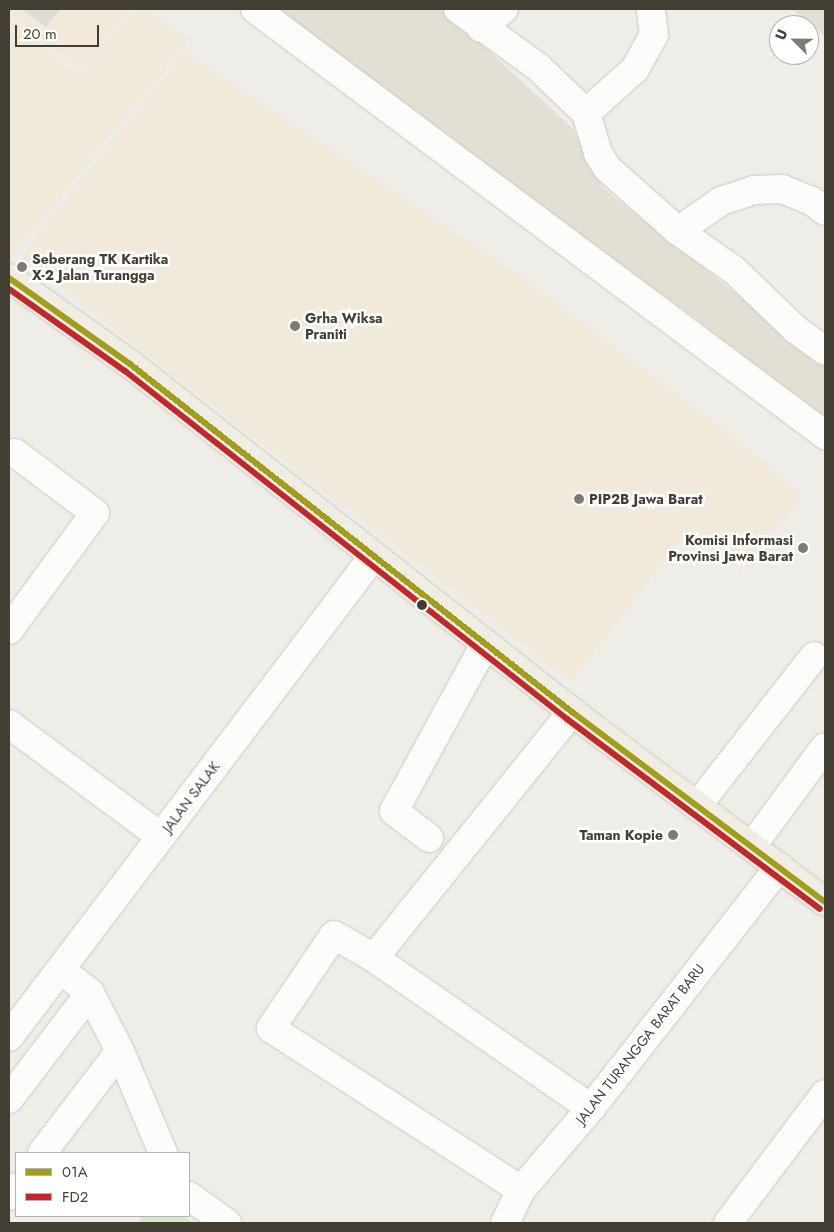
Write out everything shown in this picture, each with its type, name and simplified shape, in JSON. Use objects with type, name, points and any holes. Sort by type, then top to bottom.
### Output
[{"type":"main road","points":[[9,278],[130,364],[572,712],[825,902]]},
{"type":"street","points":[[255,9],[825,435]]},
{"type":"street","points":[[458,9],[538,67],[586,113],[598,153],[607,168],[678,230],[734,270],[795,329],[825,351]]},
{"type":"street","points":[[482,28],[504,9]]},
{"type":"street","points":[[586,113],[635,69],[654,35],[652,9]]},
{"type":"street","points":[[678,230],[721,202],[754,190],[782,189],[812,201],[825,211]]},
{"type":"street","points":[[9,630],[95,513],[14,450]]},
{"type":"street","name":"JALAN SALAK","points":[[9,1037],[373,557]]},
{"type":"street","points":[[429,838],[394,811],[485,644]]},
{"type":"street","points":[[698,806],[814,656]]},
{"type":"street","points":[[374,958],[572,712]]},
{"type":"street","points":[[9,724],[161,838]]},
{"type":"street","points":[[752,846],[824,748]]},
{"type":"street","name":"JALAN TURANGGA BARAT BARU","points":[[505,1223],[521,1190],[591,1108],[779,867]]},
{"type":"street","points":[[521,1190],[271,1028],[334,935],[374,958],[591,1108]]},
{"type":"street","points":[[61,970],[90,993],[120,1051],[163,1152]]},
{"type":"street","points":[[9,1100],[90,993]]},
{"type":"street","points":[[43,1152],[120,1051]]},
{"type":"street","points":[[728,1223],[825,1094]]},
{"type":"street","points":[[190,1197],[227,1223]]},
{"type":"shaded area","points":[[9,9],[131,9],[79,70],[9,13]]},
{"type":"shaded area","points":[[22,9],[60,9],[46,27]]},
{"type":"shaded area","points":[[135,9],[143,9],[190,39],[14,254],[9,249],[9,16],[78,74]]},
{"type":"shaded area","points":[[260,9],[443,9],[572,128],[603,188],[825,364],[825,424],[698,320]]},
{"type":"shaded area","points":[[792,9],[825,9],[825,36],[819,31],[819,15],[799,15]]},
{"type":"shaded area","points":[[184,51],[507,266],[729,433],[804,496],[740,571],[688,531],[571,682],[20,256]]},
{"type":"green space","points":[[142,1217],[185,1217],[194,1223],[138,1223]]},
{"type":"transit line","name":"01A","points":[[9,278],[130,364],[572,712],[825,902]]},
{"type":"transit line","name":"FD2","points":[[9,289],[125,371],[567,719],[820,909]]},
{"type":"place","name":"Seberang TK Kartika X-2 Jalan Turangga","points":[[22,267]]},
{"type":"place","name":"Grha Wiksa Praniti","points":[[295,326]]},
{"type":"place","name":"PIP2B Jawa Barat","points":[[579,499]]},
{"type":"place","name":"Komisi Informasi Provinsi Jawa Barat","points":[[803,548]]},
{"type":"place","name":"Taman Kopie","points":[[673,835]]}]
